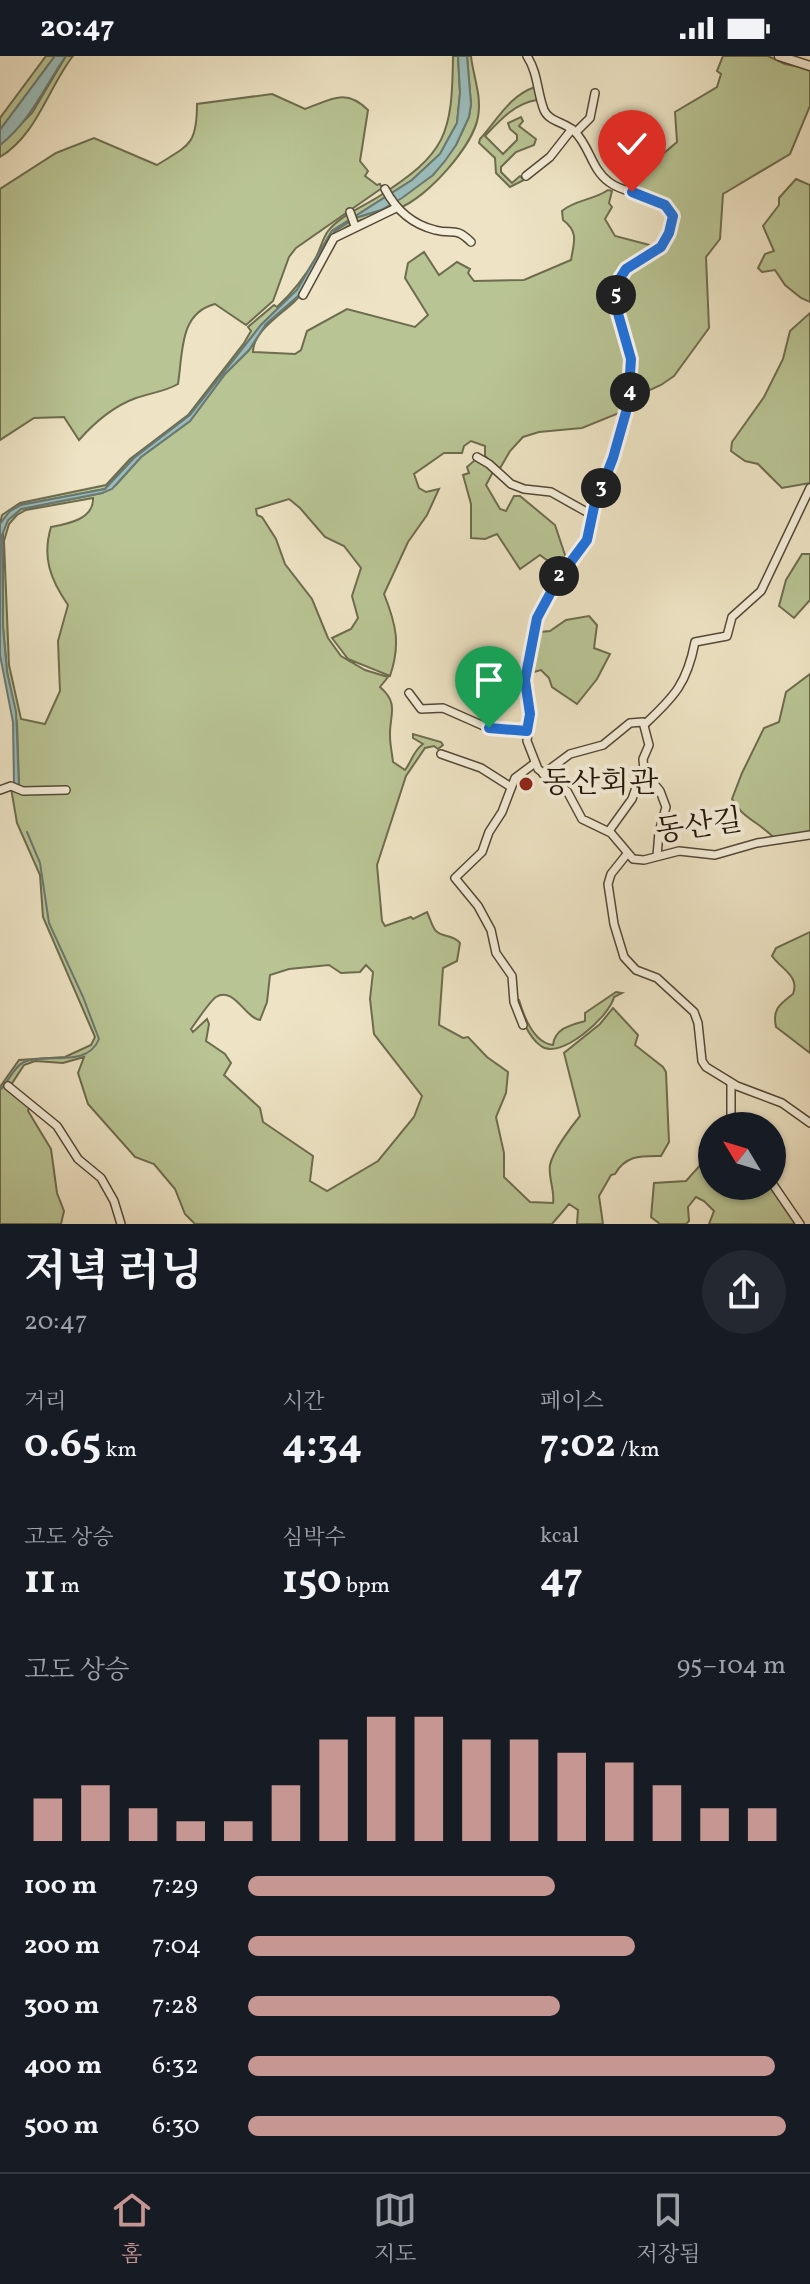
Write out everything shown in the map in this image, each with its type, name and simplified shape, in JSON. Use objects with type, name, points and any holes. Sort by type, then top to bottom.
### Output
[{"type":"street","name":"동산길","points":[[527,56],[535,71],[546,113],[574,131],[606,180],[665,205],[673,216],[669,233],[661,247],[626,269],[617,283],[617,310],[630,351],[630,395],[585,544],[558,579],[537,618],[525,680],[530,714],[527,741],[535,763],[543,774],[567,791],[582,819],[609,831],[627,854],[637,860],[679,851],[715,855],[757,843],[810,835]]},
{"type":"street","points":[[779,56],[810,66]]},
{"type":"street","points":[[526,176],[590,118],[595,93]]},
{"type":"street","points":[[386,191],[395,207],[418,223],[437,231],[457,230],[471,242]]},
{"type":"street","points":[[303,295],[332,241],[355,225],[395,207]]},
{"type":"street","points":[[350,213],[355,225]]},
{"type":"street","points":[[477,457],[517,487],[551,492],[592,515]]},
{"type":"street","points":[[645,724],[682,685],[695,642],[727,636],[733,616],[761,591],[810,488]]},
{"type":"street","points":[[409,693],[421,709],[443,708],[486,727],[527,731]]},
{"type":"street","points":[[543,774],[570,754],[603,745],[630,723],[640,721],[645,724],[649,745],[643,759],[645,775],[660,791],[666,807],[657,856]]},
{"type":"street","points":[[441,754],[481,768],[511,787]]},
{"type":"street","points":[[523,1025],[513,997],[512,976],[496,953],[491,930],[478,906],[455,878],[482,852],[519,773],[535,763]]},
{"type":"street","name":"동산길","points":[[609,831],[645,775]]},
{"type":"street","points":[[0,790],[8,786],[22,791],[66,790]]},
{"type":"street","points":[[627,854],[611,874],[608,884],[621,952],[634,968],[657,978],[694,1012],[698,1019],[702,1061],[710,1070],[731,1083],[777,1100],[810,1123]]},
{"type":"street","points":[[731,1083],[731,1112]]},
{"type":"street","points":[[8,1086],[55,1123],[78,1159],[101,1178],[114,1201],[121,1224]]},
{"type":"street","points":[[784,1200],[800,1224]]},
{"type":"green space","points":[[46,56],[55,56],[0,130],[0,118]]},
{"type":"green space","points":[[66,56],[73,56],[33,124],[13,148],[0,157],[0,145],[32,113]]},
{"type":"green space","points":[[453,56],[458,56],[460,93],[457,123],[440,154],[412,180],[332,231],[297,290],[261,325],[190,415],[134,458],[105,489],[21,505],[0,524],[2,515],[20,503],[106,485],[130,459],[188,415],[244,343],[251,331],[248,327],[274,305],[277,307],[298,284],[333,226],[401,182],[432,154],[447,124]]},
{"type":"green space","points":[[467,56],[471,56],[478,94],[478,117],[458,156],[422,194],[399,208],[344,229],[326,246],[335,231],[355,218],[381,210],[433,175],[456,145],[469,117],[471,104]]},
{"type":"green space","points":[[723,56],[768,56],[785,64],[810,69],[810,106],[790,154],[723,194],[720,239],[706,257],[709,328],[674,376],[632,398],[624,411],[582,428],[539,432],[523,437],[499,470],[485,456],[485,446],[471,441],[464,446],[462,453],[444,453],[414,474],[419,488],[426,492],[439,489],[427,515],[408,542],[384,594],[396,634],[390,676],[348,659],[332,638],[351,629],[358,618],[352,596],[361,568],[344,546],[325,537],[289,499],[256,509],[257,515],[262,517],[276,539],[285,564],[312,599],[328,638],[341,656],[365,670],[388,677],[380,687],[392,705],[390,736],[393,762],[405,770],[423,744],[413,738],[413,734],[443,745],[438,749],[434,746],[425,748],[406,776],[377,865],[382,921],[385,926],[427,912],[436,931],[460,943],[457,961],[443,968],[439,1025],[463,1038],[468,1037],[487,1057],[508,1072],[506,1093],[496,1117],[504,1153],[504,1177],[530,1202],[553,1203],[550,1165],[558,1146],[580,1116],[564,1053],[600,1024],[613,1008],[638,1035],[635,1045],[666,1072],[669,1142],[661,1156],[634,1158],[611,1175],[599,1196],[603,1224],[577,1224],[578,1210],[569,1204],[552,1224],[195,1224],[185,1214],[175,1189],[154,1164],[135,1157],[88,1104],[78,1073],[84,1057],[63,1063],[35,1061],[24,1065],[11,1085],[30,1105],[28,1111],[51,1149],[57,1193],[64,1211],[61,1224],[0,1224],[0,1087],[19,1060],[65,1057],[91,1045],[95,1037],[43,917],[40,875],[17,823],[11,788],[19,787],[17,723],[7,672],[3,627],[3,529],[21,509],[102,493],[116,485],[141,457],[190,421],[225,374],[249,350],[266,324],[298,296],[323,252],[301,294],[263,330],[254,344],[253,352],[295,354],[301,350],[307,331],[347,309],[415,327],[428,315],[405,278],[408,263],[424,252],[439,275],[457,262],[470,269],[468,273],[474,281],[524,280],[571,260],[573,233],[563,220],[562,211],[608,190],[612,191],[609,203],[612,207],[605,219],[615,236],[662,251],[676,226],[674,210],[659,199],[634,189],[657,159],[677,142],[675,112],[717,87],[721,74],[717,71]],"holes":[[[93,498],[85,516],[51,527],[47,548],[49,568],[68,605],[58,641],[60,691],[45,724],[21,719],[9,665],[4,541],[9,524],[26,510]],[[329,965],[341,973],[360,972],[366,965],[373,972],[370,999],[374,1034],[422,1096],[414,1117],[378,1161],[327,1191],[310,1181],[313,1156],[263,1122],[260,1108],[224,1075],[231,1063],[225,1054],[206,1041],[207,1019],[193,1032],[191,1029],[213,999],[222,995],[234,999],[260,1020],[267,1002],[270,975],[289,969]]]},
{"type":"green space","points":[[535,87],[537,100],[515,109],[485,136],[503,154],[517,140],[508,123],[521,117],[523,121],[519,126],[536,139],[534,145],[516,152],[501,167],[501,172],[512,183],[520,176],[524,180],[510,187],[496,173],[495,158],[479,143],[480,139],[511,102]]},
{"type":"green space","points":[[272,94],[305,109],[346,97],[360,103],[368,110],[360,161],[368,171],[365,176],[382,188],[296,248],[289,257],[273,301],[246,325],[215,304],[195,316],[182,347],[178,384],[120,406],[98,421],[79,440],[64,417],[34,418],[0,440],[0,189],[56,153],[94,138],[157,165],[184,148],[193,136],[197,104]]},
{"type":"green space","points":[[796,179],[810,185],[810,302],[785,285],[775,270],[762,272],[758,268],[765,254],[774,251],[763,226],[779,205],[779,198]]},
{"type":"green space","points":[[810,313],[810,483],[782,488],[758,464],[745,461],[731,451],[732,442],[764,397],[783,359],[790,331]]},
{"type":"green space","points":[[475,460],[484,462],[494,470],[486,485],[500,509],[506,511],[514,496],[520,496],[555,525],[567,561],[560,570],[540,555],[520,569],[497,534],[485,539],[471,538],[471,504],[463,475],[469,473],[467,467]]},
{"type":"green space","points":[[802,554],[810,554],[810,600],[794,618],[779,606],[786,580]]},
{"type":"green space","points":[[589,616],[597,625],[594,648],[610,654],[597,679],[577,704],[552,687],[541,670],[530,673],[540,632],[550,631],[566,620]]},
{"type":"green space","points":[[810,674],[810,832],[773,837],[740,811],[732,799],[764,728],[779,722],[786,692]]},
{"type":"green space","points":[[810,932],[810,1053],[776,1027],[776,1011],[793,994],[794,982],[772,956],[776,948]]},
{"type":"green space","points":[[616,992],[622,993],[614,997],[594,1025],[571,1042],[549,1049],[532,1037],[516,1001],[519,1000],[527,1021],[540,1040],[553,1045],[560,1031],[585,1021],[585,1013]]},
{"type":"green space","points":[[698,1168],[698,1198],[688,1207],[689,1221],[686,1224],[660,1224],[651,1217],[654,1183],[686,1181]]},
{"type":"green space","points":[[782,1200],[798,1224],[709,1224],[714,1211],[704,1201]]},
{"type":"water","points":[[55,56],[66,56],[29,114],[0,145],[0,130]]},
{"type":"water","points":[[458,56],[467,56],[471,104],[469,117],[456,145],[433,175],[381,210],[355,218],[335,231],[298,296],[266,324],[249,350],[225,374],[190,421],[141,457],[112,489],[21,509],[8,520],[2,535],[3,627],[7,672],[16,712],[19,787],[14,785],[13,722],[0,655],[0,524],[10,511],[21,505],[105,489],[134,458],[190,415],[261,325],[297,290],[332,231],[412,180],[440,154],[457,123],[460,93]]},
{"type":"waterway","points":[[0,1090],[24,1062],[76,1057],[93,1048],[99,1039],[49,923],[40,863],[27,832]]},
{"type":"place","name":"동산회관","points":[[526,784]]},
{"type":"route","points":[[489,728],[527,731],[530,714],[525,680],[537,618],[558,579],[587,540],[594,507],[626,416],[631,359],[617,310],[617,283],[626,269],[656,253],[665,242],[673,216],[665,205],[632,192]]}]
